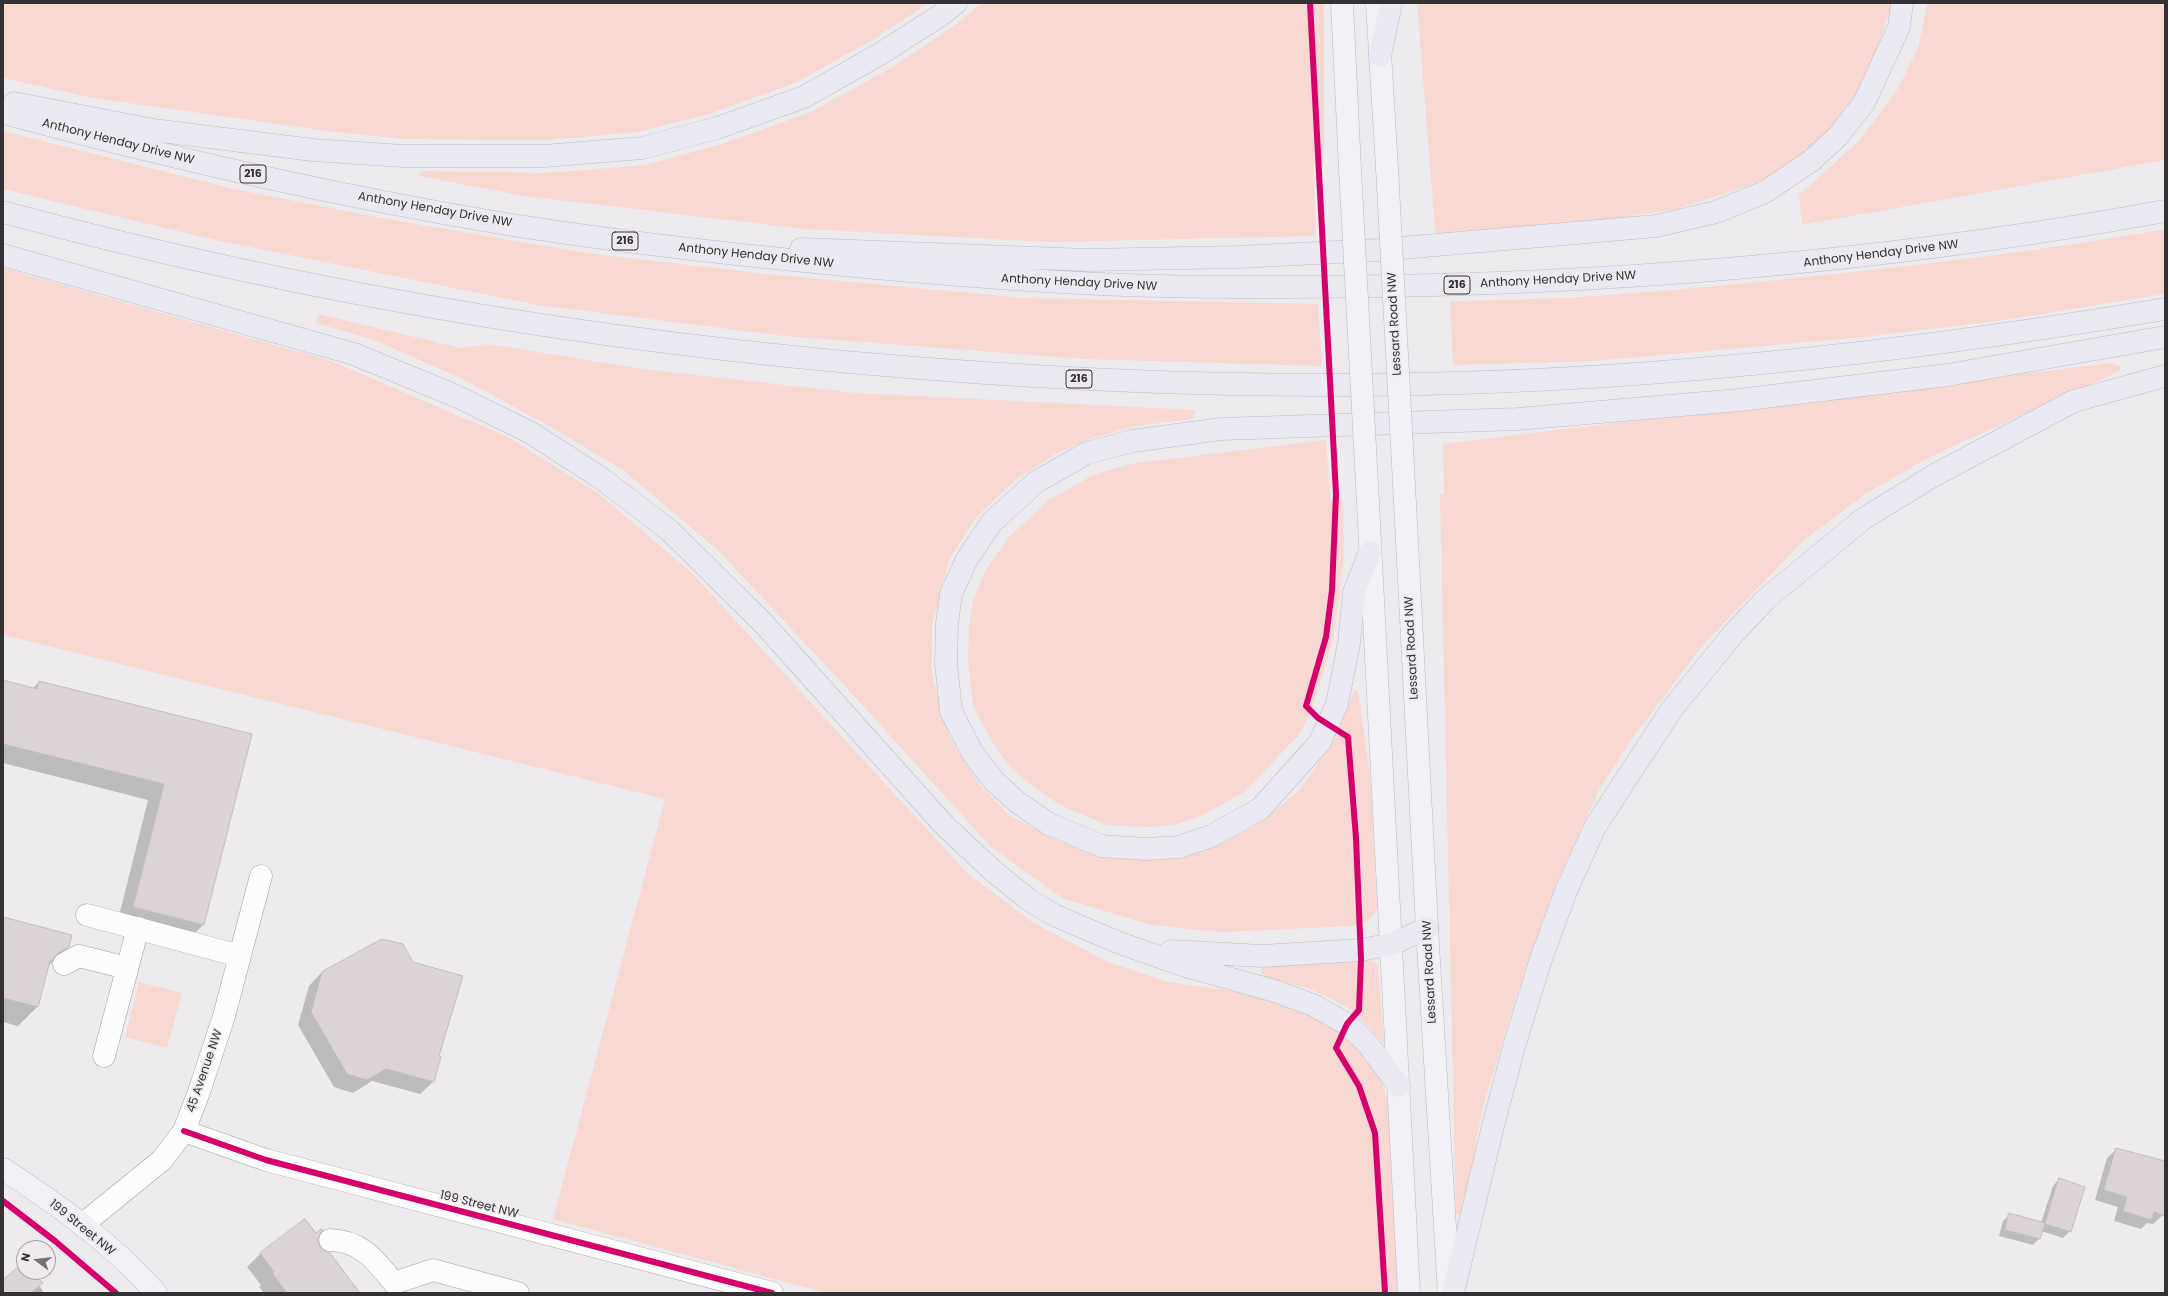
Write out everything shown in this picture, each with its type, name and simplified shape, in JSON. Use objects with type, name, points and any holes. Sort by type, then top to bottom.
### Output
[{"type":"highway","points":[[3,101],[153,130],[313,150],[403,156],[544,156],[642,148],[717,128],[804,97],[880,54],[941,15],[956,3]]},
{"type":"highway","points":[[1380,56],[1391,3]]},
{"type":"highway","points":[[676,248],[841,249],[982,257],[1087,260],[1222,257],[1378,250],[1656,226],[1716,212],[1765,192],[1811,160],[1838,136],[1864,103],[1899,27],[1902,3]]},
{"type":"highway","name":"Anthony Henday Drive NW","points":[[3,113],[148,150],[312,187],[505,223],[676,248],[746,256],[978,278],[1073,283],[1162,286],[1298,287],[1488,284],[1683,274],[1820,262],[1961,244],[2165,211]]},
{"type":"highway","name":"216","points":[[3,212],[124,244],[283,279],[432,308],[580,332],[731,351],[872,366],[1124,382],[1306,385],[1382,384],[1525,380],[1693,370],[1853,354],[2021,333],[2165,310]]},
{"type":"highway","points":[[3,255],[354,354],[456,396],[531,433],[601,478],[670,531],[764,624],[944,826],[992,870],[1029,900],[1054,915],[1117,942],[1185,966],[1275,991],[1313,1005],[1347,1024],[1368,1044],[1400,1086]]},
{"type":"highway","points":[[1370,552],[1354,592],[1349,643],[1336,704],[1320,742],[1260,809],[1210,836],[1179,847],[1146,849],[1102,846],[1049,824],[1017,802],[994,781],[972,752],[951,711],[946,663],[947,623],[951,594],[967,559],[992,522],[1036,482],[1087,454],[1132,442],[1221,429],[1518,419],[1739,400],[1947,375],[2165,337]]},
{"type":"highway","points":[[1453,1293],[1515,1043],[1552,929],[1595,827],[1672,709],[1730,639],[1766,599],[1863,519],[1933,476],[2074,401],[2165,376]]},
{"type":"highway","points":[[1117,942],[1157,950],[1205,954],[1262,956],[1361,950],[1392,944],[1427,928]]},
{"type":"main road","points":[[1342,3],[1370,552],[1400,1086],[1409,1293]]},
{"type":"main road","name":"Lessard Road NW","points":[[1377,3],[1427,928],[1449,1293]]},
{"type":"main road","name":"199 Street NW","points":[[3,1169],[82,1225],[145,1280],[156,1293]]},
{"type":"street","name":"45 Avenue NW","points":[[82,1225],[162,1160],[184,1131],[212,1057],[261,876]]},
{"type":"street","points":[[87,914],[240,956]]},
{"type":"street","points":[[104,1056],[138,928]]},
{"type":"street","points":[[64,964],[80,956],[128,968]]},
{"type":"street","name":"199 Street NW","points":[[184,1131],[266,1160],[772,1293]]},
{"type":"street","points":[[330,1240],[340,1241],[361,1247],[399,1288],[433,1270],[518,1293]]},
{"type":"shaded area","points":[[3,3],[929,3],[872,40],[797,82],[712,113],[639,132],[543,140],[404,139],[336,132],[93,98],[3,78]]},
{"type":"shaded area","points":[[982,3],[1324,3],[1324,164],[1313,165],[1316,236],[1049,242],[804,229],[525,196],[419,176],[420,171],[544,173],[645,165],[722,144],[811,112],[889,69],[951,28]]},
{"type":"shaded area","points":[[1417,3],[1892,3],[1873,63],[1857,97],[1828,134],[1792,167],[1748,186],[1677,209],[1586,223],[1436,240]]},
{"type":"shaded area","points":[[1927,3],[2165,3],[2165,160],[1802,225],[1799,195],[1859,141],[1899,87],[1919,45]]},
{"type":"shaded area","points":[[3,131],[234,189],[381,218],[593,254],[776,275],[1025,298],[1318,304],[1322,366],[1084,359],[784,336],[538,305],[215,240],[3,189]]},
{"type":"shaded area","points":[[2165,229],[2165,294],[1998,321],[1864,337],[1594,361],[1453,365],[1450,301],[1493,301],[1580,297],[1666,291],[1981,257]]},
{"type":"shaded area","points":[[3,268],[331,361],[508,437],[599,494],[692,573],[967,873],[1032,922],[1108,962],[1168,982],[1268,996],[1324,1016],[1361,1044],[1381,1079],[1389,1106],[1399,1293],[826,1293],[553,1219],[665,799],[3,635]]},
{"type":"shaded area","points":[[318,314],[461,348],[488,344],[642,369],[856,393],[1195,410],[1193,419],[1135,426],[1093,438],[1057,453],[1015,480],[977,516],[949,560],[932,626],[932,676],[950,738],[980,785],[1009,815],[1055,840],[1107,855],[1163,859],[1211,848],[1255,826],[1299,791],[1335,739],[1354,691],[1358,691],[1371,784],[1377,906],[1374,914],[1366,921],[1353,926],[1222,932],[1151,925],[1062,898],[991,847],[845,686],[718,550],[624,471],[553,428],[461,378],[374,340],[316,323]]},
{"type":"shaded area","points":[[2112,363],[2121,367],[2118,372],[1960,443],[1921,462],[1867,493],[1804,540],[1702,646],[1631,740],[1600,788],[1555,886],[1516,997],[1482,1110],[1464,1207],[1461,1214],[1456,1215],[1440,494],[1444,494],[1443,444]]},
{"type":"shaded area","points":[[1326,440],[1330,499],[1343,499],[1344,557],[1333,639],[1316,697],[1302,731],[1246,791],[1201,816],[1174,825],[1146,827],[1107,825],[1060,805],[1031,785],[1010,767],[991,740],[973,705],[968,662],[969,625],[973,601],[986,569],[1009,537],[1049,500],[1095,474],[1136,463]]},
{"type":"shaded area","points":[[1368,960],[1374,962],[1378,966],[1384,1042],[1357,1015],[1338,1002],[1304,987],[1276,981],[1265,976],[1261,972],[1262,968],[1269,966]]},
{"type":"shaded area","points":[[139,982],[182,993],[167,1048],[125,1037]]},
{"type":"building","points":[[3,680],[37,689],[39,681],[252,734],[204,925],[133,907],[164,784],[3,744]]},
{"type":"building","points":[[3,917],[72,935],[69,947],[58,953],[52,961],[50,961],[38,1007],[3,998]]},
{"type":"building","points":[[382,939],[403,944],[413,962],[463,976],[439,1056],[441,1057],[434,1082],[386,1069],[367,1080],[347,1074],[311,1012],[322,972]]},
{"type":"building","points":[[2116,1148],[2165,1161],[2165,1216],[2154,1212],[2151,1220],[2123,1211],[2127,1197],[2104,1190]]},
{"type":"building","points":[[2059,1178],[2085,1187],[2071,1232],[2045,1224]]},
{"type":"building","points":[[2009,1213],[2045,1223],[2040,1239],[2005,1230]]},
{"type":"building","points":[[305,1219],[316,1233],[321,1229],[323,1230],[318,1238],[319,1245],[323,1250],[330,1253],[360,1293],[287,1293],[272,1273],[274,1272],[260,1253]]},
{"type":"building","points":[[16,1269],[16,1280],[40,1280],[43,1283],[31,1293],[3,1293],[3,1280]]},
{"type":"cycle path","points":[[1310,3],[1336,494],[1332,590],[1326,637],[1306,706],[1318,718],[1348,737],[1356,838],[1361,959],[1359,1010],[1347,1024],[1336,1048],[1359,1086],[1375,1133],[1385,1293]]},
{"type":"cycle path","points":[[184,1131],[266,1160],[772,1293]]},
{"type":"cycle path","points":[[3,1201],[55,1241],[116,1293]]}]
